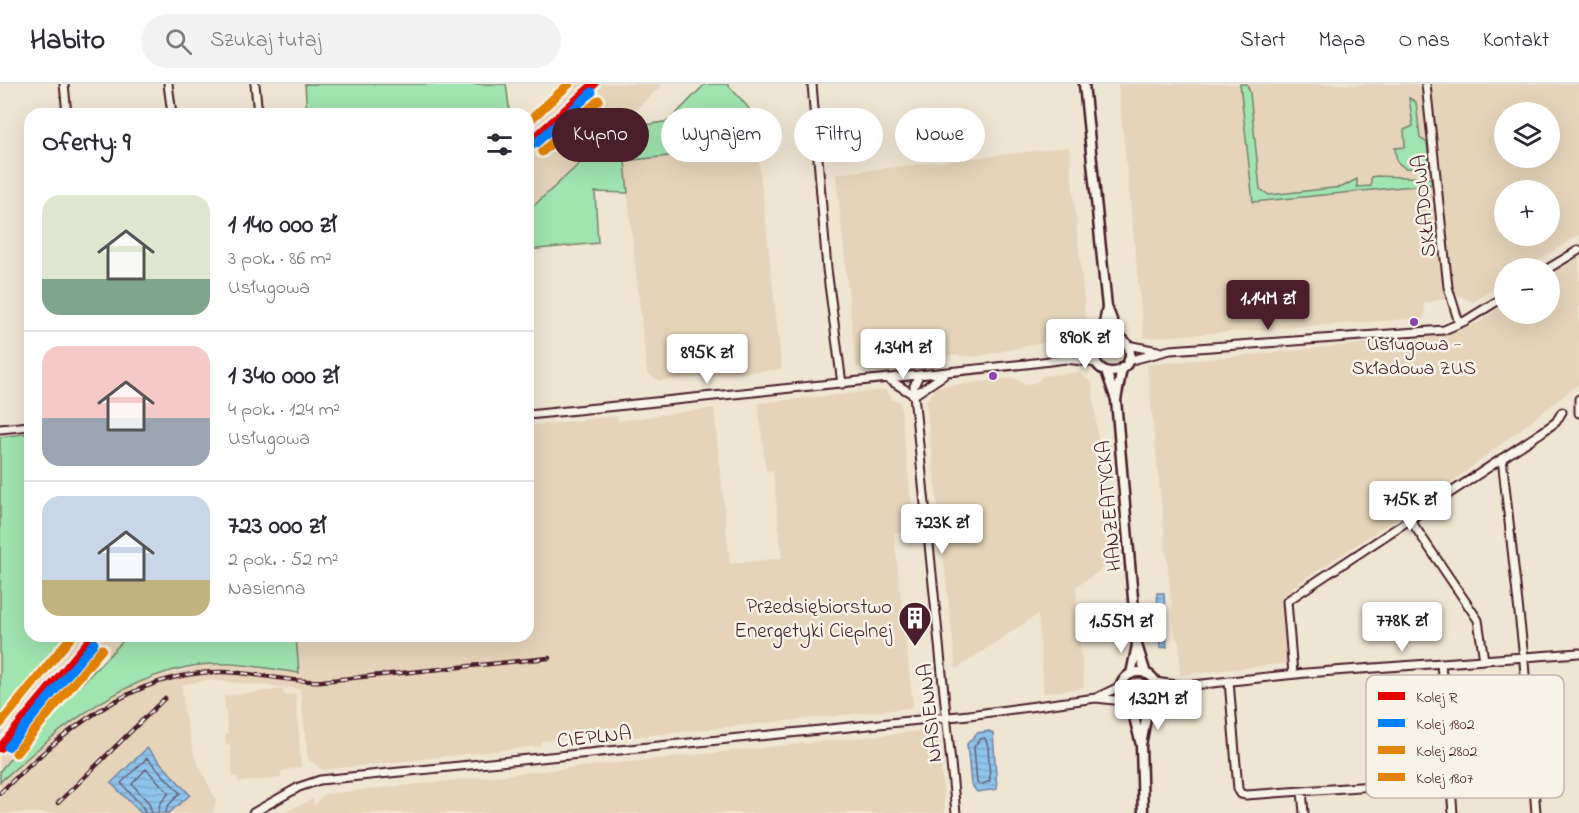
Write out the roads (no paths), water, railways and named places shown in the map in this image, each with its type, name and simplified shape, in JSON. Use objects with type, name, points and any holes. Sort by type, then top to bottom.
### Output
[{"type":"street","points":[[64,84],[66,108]]},
{"type":"street","points":[[168,84],[171,108]]},
{"type":"street","points":[[255,84],[257,108]]},
{"type":"street","points":[[812,84],[827,268],[842,384]]},
{"type":"street","points":[[1083,84],[1107,308],[1119,338],[1127,345],[1158,351],[1431,332],[1444,330],[1494,303]]},
{"type":"street","name":"SKŁADOWA","points":[[1426,84],[1448,287],[1459,323]]},
{"type":"street","points":[[1560,261],[1579,250]]},
{"type":"street","points":[[1096,363],[1107,308]]},
{"type":"street","points":[[1066,359],[1110,336],[1119,338]]},
{"type":"street","points":[[1125,365],[1127,345]]},
{"type":"street","points":[[534,414],[949,373],[1066,359],[1096,363],[1106,371],[1158,351]]},
{"type":"street","name":"HANZEATYCKA","points":[[1116,400],[1125,365]]},
{"type":"street","name":"HANZEATYCKA","points":[[1106,371],[1116,400],[1137,645],[1146,674]]},
{"type":"street","points":[[914,395],[949,373]]},
{"type":"street","points":[[914,395],[914,386],[920,375]]},
{"type":"street","points":[[888,379],[914,395]]},
{"type":"street","name":"NASIENNA","points":[[914,395],[956,813]]},
{"type":"street","points":[[1579,399],[1579,413]]},
{"type":"street","points":[[1293,674],[1287,601],[1556,422],[1562,412]]},
{"type":"street","points":[[0,429],[24,427]]},
{"type":"street","points":[[1502,458],[1524,675]]},
{"type":"street","points":[[1409,518],[1479,620],[1484,660]]},
{"type":"street","name":"HANZEATYCKA","points":[[1131,674],[1137,645]]},
{"type":"street","points":[[1096,698],[1121,686],[1131,674],[1146,674],[1155,682],[1184,686],[1293,674],[1579,653]]},
{"type":"street","points":[[1441,663],[1442,675]]},
{"type":"street","points":[[1229,681],[1241,794],[1366,787]]},
{"type":"street","points":[[1155,682],[1156,698]]},
{"type":"street","points":[[1121,686],[1123,701]]},
{"type":"street","points":[[1141,745],[1148,708],[1156,698],[1184,686]]},
{"type":"street","points":[[1096,698],[1123,701],[1132,709],[1141,745],[1143,813]]},
{"type":"street","name":"CIEPLNA","points":[[253,813],[299,787],[320,780],[945,717],[1096,698]]},
{"type":"street","points":[[1132,709],[1148,708]]},
{"type":"street","points":[[1302,791],[1304,813]]},
{"type":"street","points":[[1452,798],[1453,813]]},
{"type":"street","points":[[1535,798],[1536,813]]},
{"type":"water","points":[[1157,593],[1164,593],[1167,647],[1160,648]]},
{"type":"water","points":[[989,731],[993,733],[997,789],[977,792],[971,784],[967,744],[977,733]]},
{"type":"water","points":[[147,748],[190,795],[169,813],[141,813],[111,783]]},
{"type":"railway","points":[[0,793],[48,749],[100,710],[128,694],[158,682],[189,674],[235,672],[322,681],[549,658]]},
{"type":"railway","points":[[58,803],[165,698]]},
{"type":"rail line","name":"2802","points":[[534,116],[569,84]]},
{"type":"rail line","name":"R","points":[[534,139],[594,84]]},
{"type":"rail line","name":"1802","points":[[535,144],[592,92]]},
{"type":"rail line","name":"1807","points":[[542,152],[599,100]]},
{"type":"rail line","name":"2802","points":[[0,724],[67,642]]},
{"type":"rail line","name":"R","points":[[0,748],[88,642]]},
{"type":"rail line","name":"1802","points":[[8,747],[94,643]]},
{"type":"rail line","name":"1807","points":[[16,753],[102,649]]},
{"type":"place","name":"Usługowa - Składowa ZUS","points":[[1414,322]]},
{"type":"place","name":"Przedsiębiorstwo Energetyki Cieplnej","points":[[915,647]]}]
